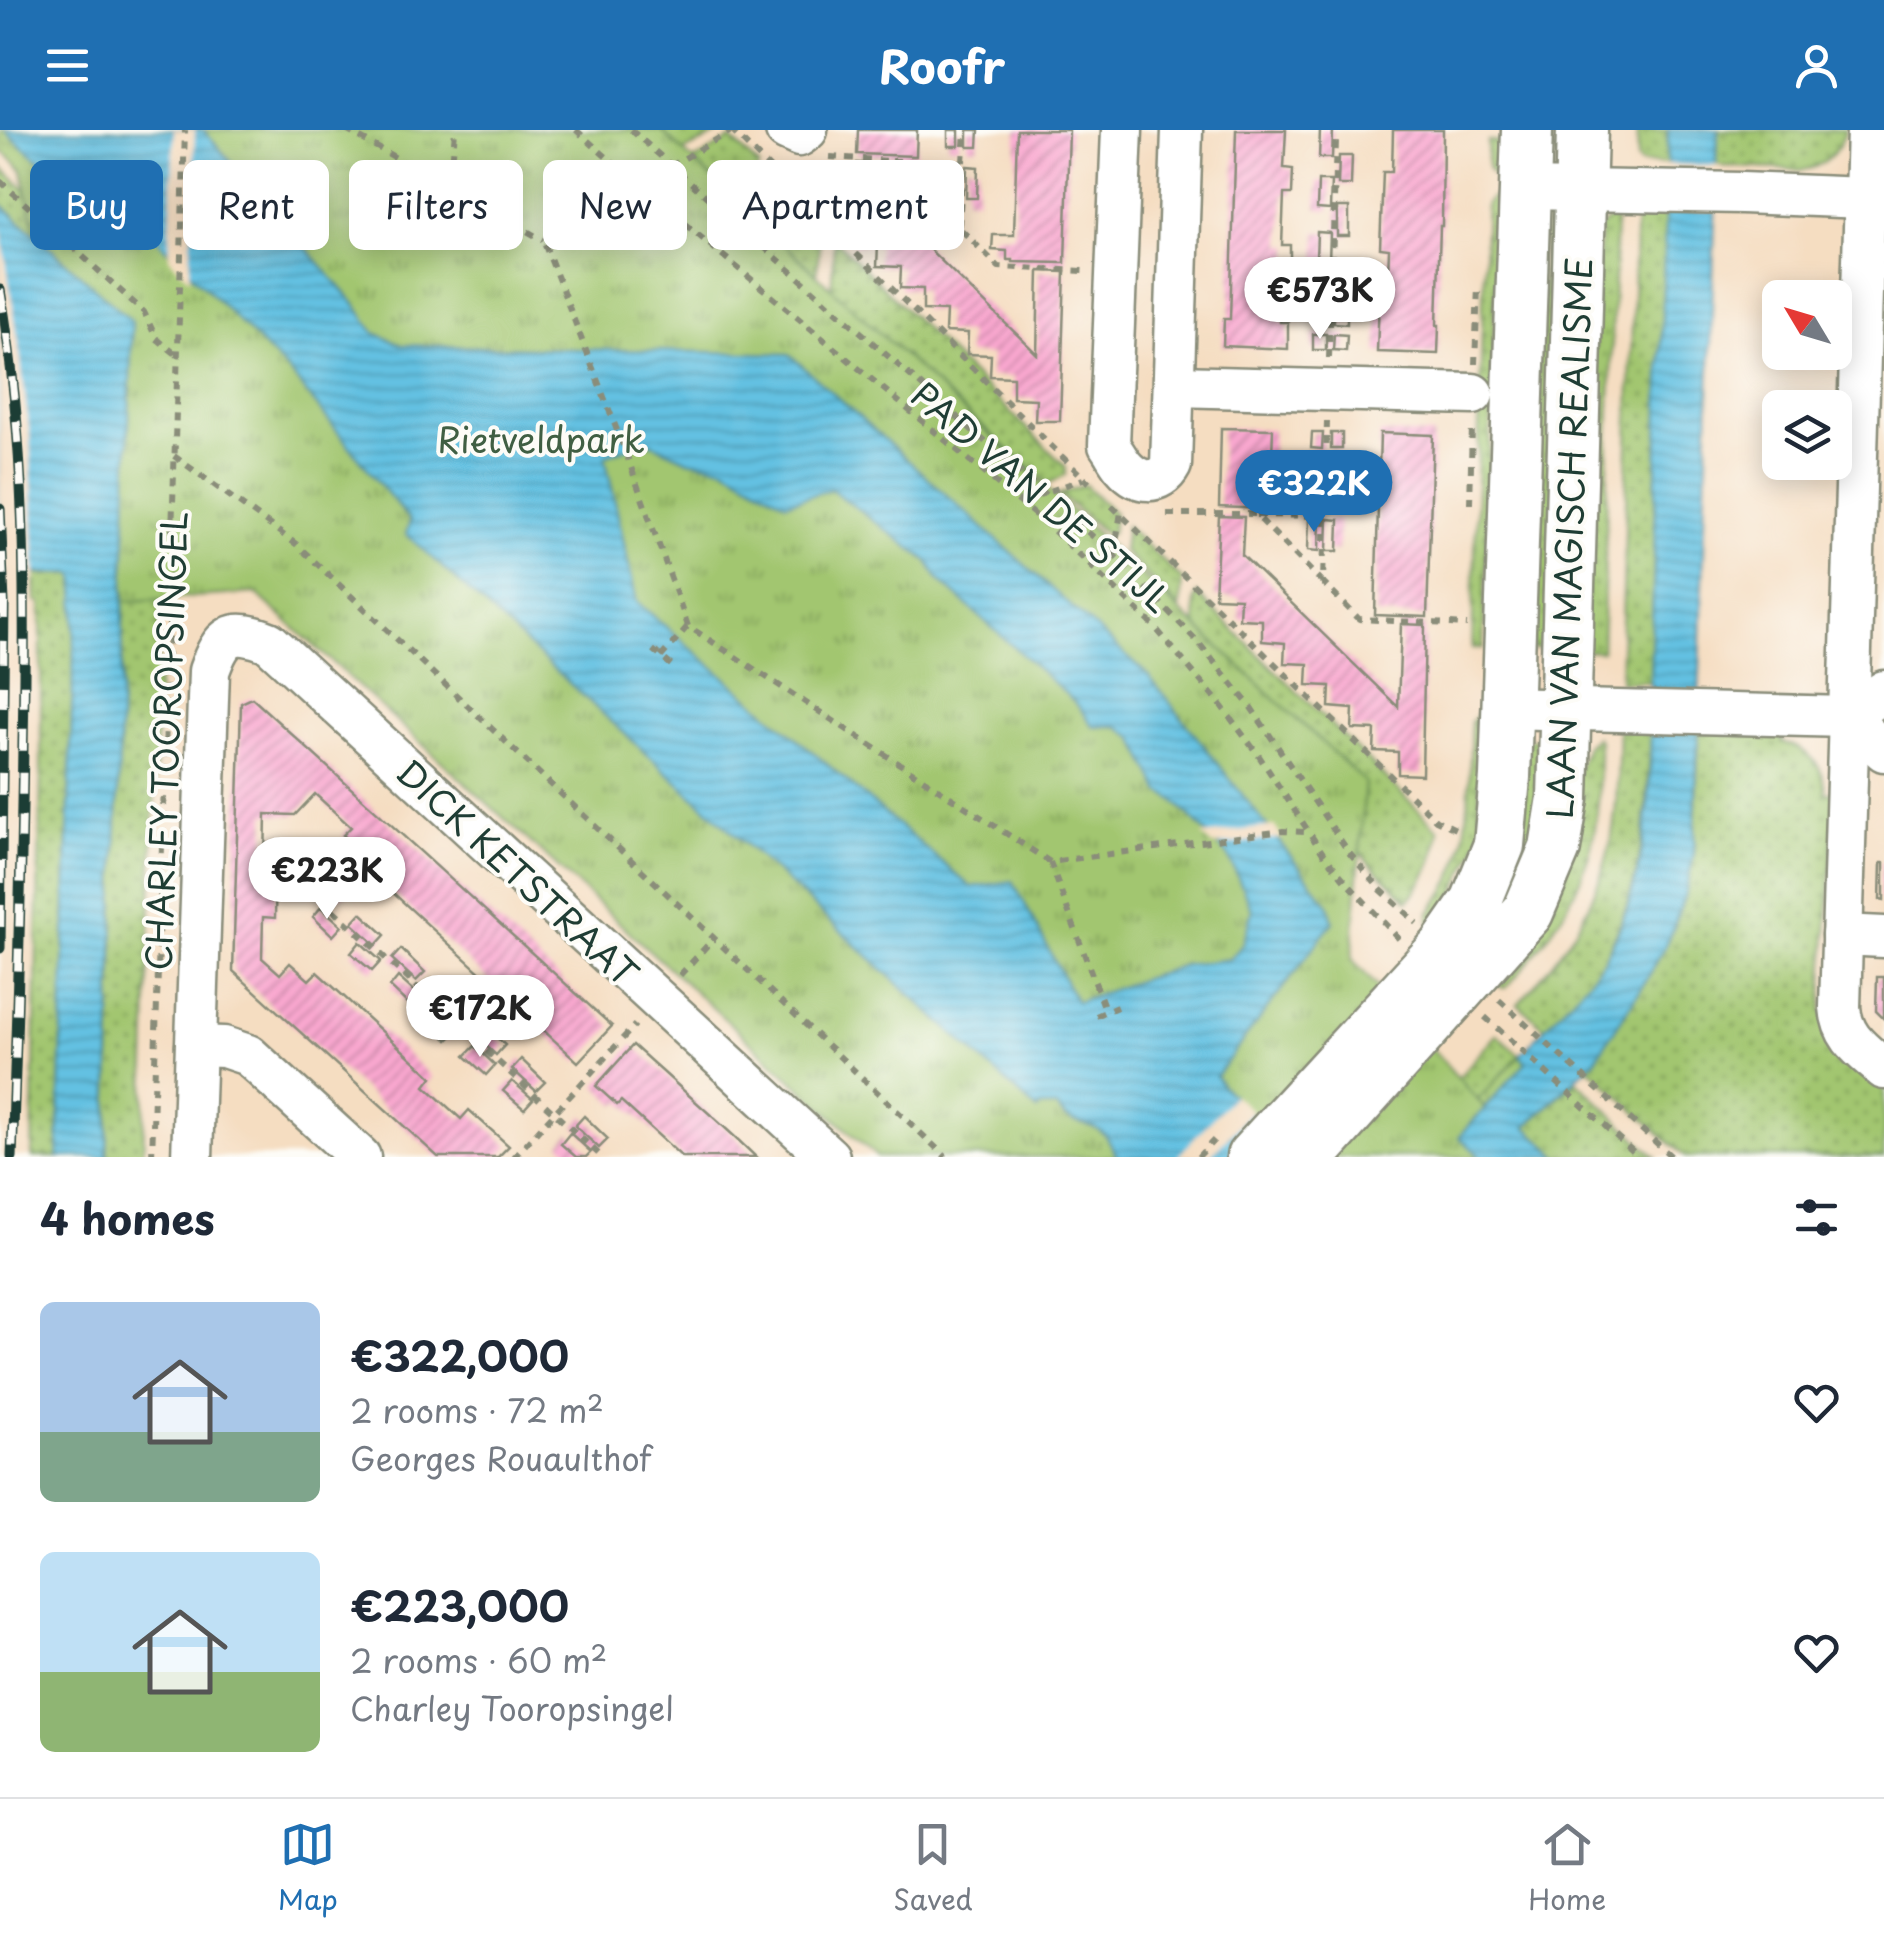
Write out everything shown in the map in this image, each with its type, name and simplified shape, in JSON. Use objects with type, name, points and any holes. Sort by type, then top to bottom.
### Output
[{"type":"main road","name":"LAAN VAN MAGISCH REALISME","points":[[1288,1148],[1434,949],[1476,902],[1499,845],[1508,708],[1527,130]]},
{"type":"main road","name":"LAAN VAN MAGISCH REALISME","points":[[1434,949],[1528,912],[1555,848],[1563,798],[1582,130]]},
{"type":"street","points":[[1122,130],[1109,445],[1138,496],[1166,476],[1171,465],[1182,130]]},
{"type":"street","points":[[1866,130],[1877,199],[1847,717],[1840,1007],[1848,1036],[1884,1070]]},
{"type":"street","points":[[1525,189],[1877,199]]},
{"type":"street","points":[[1176,386],[1473,394]]},
{"type":"street","name":"DICK KETSTRAAT","points":[[209,671],[222,641],[232,635],[243,634],[268,642],[829,1157]]},
{"type":"street","name":"CHARLEY TOOROPSINGEL","points":[[192,1157],[209,671]]},
{"type":"street","points":[[1508,708],[1847,717],[1884,691]]},
{"type":"street","points":[[1847,717],[1884,751]]},
{"type":"street","points":[[1842,935],[1884,937]]},
{"type":"street","points":[[196,1046],[224,1046],[248,1055],[360,1157]]},
{"type":"path","name":"CHARLEY TOOROPSINGEL","points":[[152,1157],[185,130]]},
{"type":"path","points":[[346,130],[398,160]]},
{"type":"path","points":[[452,160],[455,130]]},
{"type":"path","name":"PAD VAN DE STIJL","points":[[576,130],[610,160]]},
{"type":"path","name":"PAD VAN DE STIJL","points":[[631,130],[665,160]]},
{"type":"path","points":[[682,160],[734,130]]},
{"type":"path","points":[[963,160],[965,130]]},
{"type":"path","points":[[795,146],[885,160]]},
{"type":"path","name":"PAD VAN DE STIJL","points":[[687,179],[707,196]]},
{"type":"path","points":[[0,181],[144,312],[156,338],[177,355]]},
{"type":"path","name":"PAD VAN DE STIJL","points":[[687,226],[1080,553],[1152,625],[1220,704],[1259,756],[1307,832],[1348,884],[1515,1015],[1672,1157]]},
{"type":"path","points":[[523,230],[542,240],[627,456],[688,626],[1050,862],[1106,1012]]},
{"type":"path","points":[[964,232],[1000,267],[1116,272]]},
{"type":"path","name":"PAD VAN DE STIJL","points":[[768,250],[1114,555],[1209,654],[1250,706],[1350,854],[1503,1033],[1639,1157]]},
{"type":"path","points":[[1470,509],[1478,280]]},
{"type":"path","points":[[174,456],[296,544],[946,1157]]},
{"type":"path","points":[[1020,502],[1084,478]]},
{"type":"path","points":[[1120,514],[1138,496]]},
{"type":"path","points":[[1114,555],[1120,514],[1138,496]]},
{"type":"path","points":[[1159,514],[1324,516]]},
{"type":"path","points":[[1256,514],[1322,583]]},
{"type":"path","points":[[1467,624],[1467,641]]},
{"type":"path","points":[[662,656],[688,626]]},
{"type":"path","points":[[653,650],[671,664]]},
{"type":"path","points":[[1456,849],[1462,814]]},
{"type":"path","points":[[1050,862],[1282,831],[1307,832]]},
{"type":"path","points":[[317,865],[333,910],[602,1157]]},
{"type":"path","points":[[514,1157],[714,938]]},
{"type":"path","points":[[1096,1016],[1118,1007]]},
{"type":"green space","name":"Rietveldpark","points":[[0,130],[660,130],[707,173],[707,250],[790,250],[1365,782],[1352,959],[1494,1118],[1536,1157],[877,1157],[256,593],[114,602],[39,250],[163,250],[163,160],[30,160],[30,207],[22,169],[0,149]]},
{"type":"green space","points":[[646,130],[720,130],[675,156]]},
{"type":"green space","points":[[1638,130],[1668,130],[1667,164],[1637,160]]},
{"type":"green space","points":[[1718,130],[1846,130],[1829,158],[1800,170],[1717,166]]},
{"type":"green space","points":[[731,139],[753,160],[707,160],[707,183],[687,165]]},
{"type":"green space","points":[[1488,141],[1513,142],[1509,178],[1490,171]]},
{"type":"green space","points":[[0,166],[30,193],[30,230],[0,203]]},
{"type":"green space","points":[[1499,196],[1511,197],[1509,214],[1498,215],[1483,648],[1472,648],[1486,203]]},
{"type":"green space","points":[[1636,209],[1666,211],[1650,682],[1620,682]]},
{"type":"green space","points":[[1616,218],[1602,651],[1578,650],[1600,227]]},
{"type":"green space","points":[[1547,221],[1561,224],[1555,649],[1519,648]]},
{"type":"green space","points":[[53,250],[94,250],[165,314],[168,356],[143,1157],[107,1157],[132,321]]},
{"type":"green space","points":[[784,250],[819,250],[816,280]]},
{"type":"green space","points":[[833,250],[845,250],[1066,467],[1065,475],[1048,484],[831,294]]},
{"type":"green space","points":[[1085,485],[1114,513],[1112,533],[1107,535],[1059,494]]},
{"type":"green space","points":[[1126,526],[1182,579],[1180,609],[1123,551]]},
{"type":"green space","points":[[73,573],[76,579],[58,1157],[32,1157],[41,773],[41,602],[36,602],[35,575]]},
{"type":"green space","points":[[1197,594],[1439,830],[1429,868],[1408,901],[1367,861],[1196,624]]},
{"type":"green space","points":[[1481,715],[1493,716],[1481,733],[1479,814],[1490,816],[1438,930],[1430,922],[1429,914],[1449,884],[1460,857],[1468,799],[1471,722]]},
{"type":"green space","points":[[1619,728],[1651,730],[1646,806],[1634,881],[1601,965],[1545,1028],[1518,1004],[1554,961],[1594,894],[1615,814]]},
{"type":"green space","points":[[1699,731],[1783,733],[1782,742],[1800,749],[1818,766],[1826,793],[1836,793],[1822,1011],[1884,1085],[1884,1157],[1685,1157],[1588,1067],[1646,981],[1670,937],[1686,891],[1694,853]]},
{"type":"green space","points":[[1596,737],[1599,741],[1595,831],[1580,881],[1540,947],[1506,988],[1501,987],[1490,977],[1588,744]]},
{"type":"green space","points":[[1533,739],[1551,751],[1526,889],[1478,920],[1524,742]]},
{"type":"green space","points":[[1497,1034],[1520,1055],[1443,1138],[1388,1157]]},
{"type":"green space","points":[[1520,1055],[1527,1062],[1460,1137],[1442,1138]]},
{"type":"green space","points":[[1576,1080],[1656,1157],[1559,1157],[1526,1127]]},
{"type":"water","points":[[4,130],[203,130],[229,160],[183,160],[183,250],[308,250],[375,333],[402,345],[789,354],[1149,676],[1329,905],[1333,922],[1216,1076],[1299,1157],[1117,1157],[1099,1130],[1068,1118],[1057,1107],[1037,1110],[406,534],[410,521],[292,375],[163,245],[163,160],[39,160]],"holes":[[[646,441],[688,460],[724,467],[786,503],[831,489],[928,561],[939,580],[1075,702],[1094,727],[1118,726],[1134,738],[1160,791],[1174,800],[1228,855],[1252,910],[1243,944],[1230,959],[1184,965],[1076,1002],[1013,881],[971,887],[637,602],[605,456]]]},
{"type":"water","points":[[1668,130],[1718,130],[1694,853],[1670,937],[1646,981],[1595,1060],[1526,1127],[1559,1157],[1481,1157],[1459,1137],[1526,1062],[1520,1055],[1602,963],[1621,924],[1641,857],[1649,787]]},
{"type":"water","points":[[0,203],[30,230],[30,250],[53,250],[132,321],[107,1157],[58,1157],[76,579],[73,573],[0,574]]},
{"type":"pier","points":[[174,130],[195,130],[194,160],[183,160],[183,250],[191,250],[190,279],[169,258]]},
{"type":"pier","points":[[1662,164],[1722,166],[1721,210],[1661,210]]},
{"type":"pier","points":[[0,223],[30,438],[36,580],[0,579]]},
{"type":"pier","points":[[1274,826],[1283,838],[1212,846],[1202,835]]},
{"type":"pier","points":[[1234,1095],[1252,1111],[1209,1157],[1177,1157]]},
{"type":"building","points":[[858,130],[917,130],[916,156],[857,154]]},
{"type":"building","points":[[948,130],[959,130],[959,146],[948,146]]},
{"type":"building","points":[[968,130],[979,130],[978,147],[968,147]]},
{"type":"building","points":[[1017,130],[1069,130],[1065,263],[1013,262],[1007,260],[1007,251],[992,250],[993,235],[1014,235]]},
{"type":"building","points":[[1236,130],[1286,130],[1284,168],[1293,169],[1292,194],[1284,194],[1282,245],[1290,245],[1290,271],[1281,271],[1280,322],[1288,322],[1288,349],[1223,346],[1224,319],[1230,319]]},
{"type":"building","points":[[1320,130],[1333,130],[1332,158],[1319,158]]},
{"type":"building","points":[[1393,130],[1443,130],[1438,354],[1377,352],[1380,274],[1388,274],[1389,249],[1380,248],[1383,172],[1392,172]]},
{"type":"building","points":[[1339,156],[1352,156],[1351,185],[1338,185]]},
{"type":"building","points":[[967,166],[978,167],[977,198],[966,198]]},
{"type":"building","points":[[1318,181],[1331,181],[1330,210],[1317,209]]},
{"type":"building","points":[[1337,207],[1349,207],[1349,236],[1337,236]]},
{"type":"building","points":[[1317,232],[1330,233],[1329,261],[1316,260]]},
{"type":"building","points":[[878,250],[930,250],[1037,354],[1039,271],[1065,272],[1060,421],[1035,421],[1036,399],[1013,398],[1013,377],[990,376],[991,355],[967,354],[968,333],[945,332],[946,311],[923,310],[923,289],[900,288],[901,267],[877,266]]},
{"type":"building","points":[[1336,259],[1349,259],[1348,288],[1335,288]]},
{"type":"building","points":[[1315,283],[1328,284],[1327,312],[1314,311]]},
{"type":"building","points":[[1334,309],[1347,310],[1347,324],[1334,323]]},
{"type":"building","points":[[1313,334],[1326,334],[1326,350],[1313,350]]},
{"type":"building","points":[[1334,334],[1347,335],[1346,351],[1333,350]]},
{"type":"building","points":[[1221,428],[1273,429],[1271,482],[1288,483],[1287,510],[1219,507]]},
{"type":"building","points":[[1312,433],[1323,433],[1322,449],[1311,448]]},
{"type":"building","points":[[1331,433],[1342,433],[1342,449],[1331,449]]},
{"type":"building","points":[[1380,433],[1433,435],[1427,617],[1375,615]]},
{"type":"building","points":[[1311,468],[1322,468],[1321,499],[1310,499]]},
{"type":"building","points":[[1330,469],[1341,469],[1340,500],[1329,500]]},
{"type":"building","points":[[1219,516],[1244,517],[1242,555],[1398,707],[1401,624],[1425,625],[1422,775],[1398,774],[1398,752],[1374,751],[1375,730],[1352,729],[1353,709],[1329,707],[1330,686],[1307,685],[1308,664],[1284,663],[1285,643],[1262,641],[1262,620],[1239,619],[1240,598],[1215,597]]},
{"type":"building","points":[[1309,519],[1320,519],[1319,551],[1308,550]]},
{"type":"building","points":[[1328,519],[1339,520],[1338,551],[1327,551]]},
{"type":"building","points":[[252,698],[612,1026],[578,1062],[357,860],[363,853],[343,835],[351,827],[315,794],[295,815],[266,814],[265,863],[276,863],[275,918],[263,917],[262,958],[280,974],[290,963],[309,980],[317,972],[432,1077],[425,1086],[461,1119],[469,1110],[509,1146],[498,1157],[438,1157],[233,971],[241,703]]},
{"type":"building","points":[[311,863],[321,888],[308,894],[298,868]]},
{"type":"building","points":[[336,863],[348,893],[336,898],[324,868]]},
{"type":"building","points":[[1884,863],[1884,900],[1880,899]]},
{"type":"building","points":[[321,907],[342,926],[333,936],[313,917]]},
{"type":"building","points":[[361,913],[385,935],[376,945],[352,923]]},
{"type":"building","points":[[360,942],[381,961],[372,971],[351,953]]},
{"type":"building","points":[[401,949],[425,972],[416,981],[392,959]]},
{"type":"building","points":[[398,977],[419,996],[410,1006],[390,987]]},
{"type":"building","points":[[1877,977],[1884,977],[1884,1019],[1876,1011]]},
{"type":"building","points":[[441,986],[465,1009],[456,1018],[432,996]]},
{"type":"building","points":[[436,1012],[457,1031],[448,1040],[428,1022]]},
{"type":"building","points":[[481,1023],[505,1045],[496,1055],[472,1033]]},
{"type":"building","points":[[633,1045],[756,1157],[682,1157],[621,1101],[617,1105],[596,1086]]},
{"type":"building","points":[[475,1046],[495,1065],[486,1075],[465,1056]]},
{"type":"building","points":[[521,1059],[545,1082],[536,1091],[512,1069]]},
{"type":"building","points":[[512,1081],[533,1099],[524,1109],[503,1091]]},
{"type":"building","points":[[584,1116],[608,1139],[599,1148],[575,1126]]},
{"type":"building","points":[[570,1133],[591,1152],[586,1157],[576,1157],[561,1144]]},
{"type":"railway","points":[[0,290],[15,403],[24,574],[12,1157]]},
{"type":"railway","points":[[0,509],[4,603],[0,948]]}]
